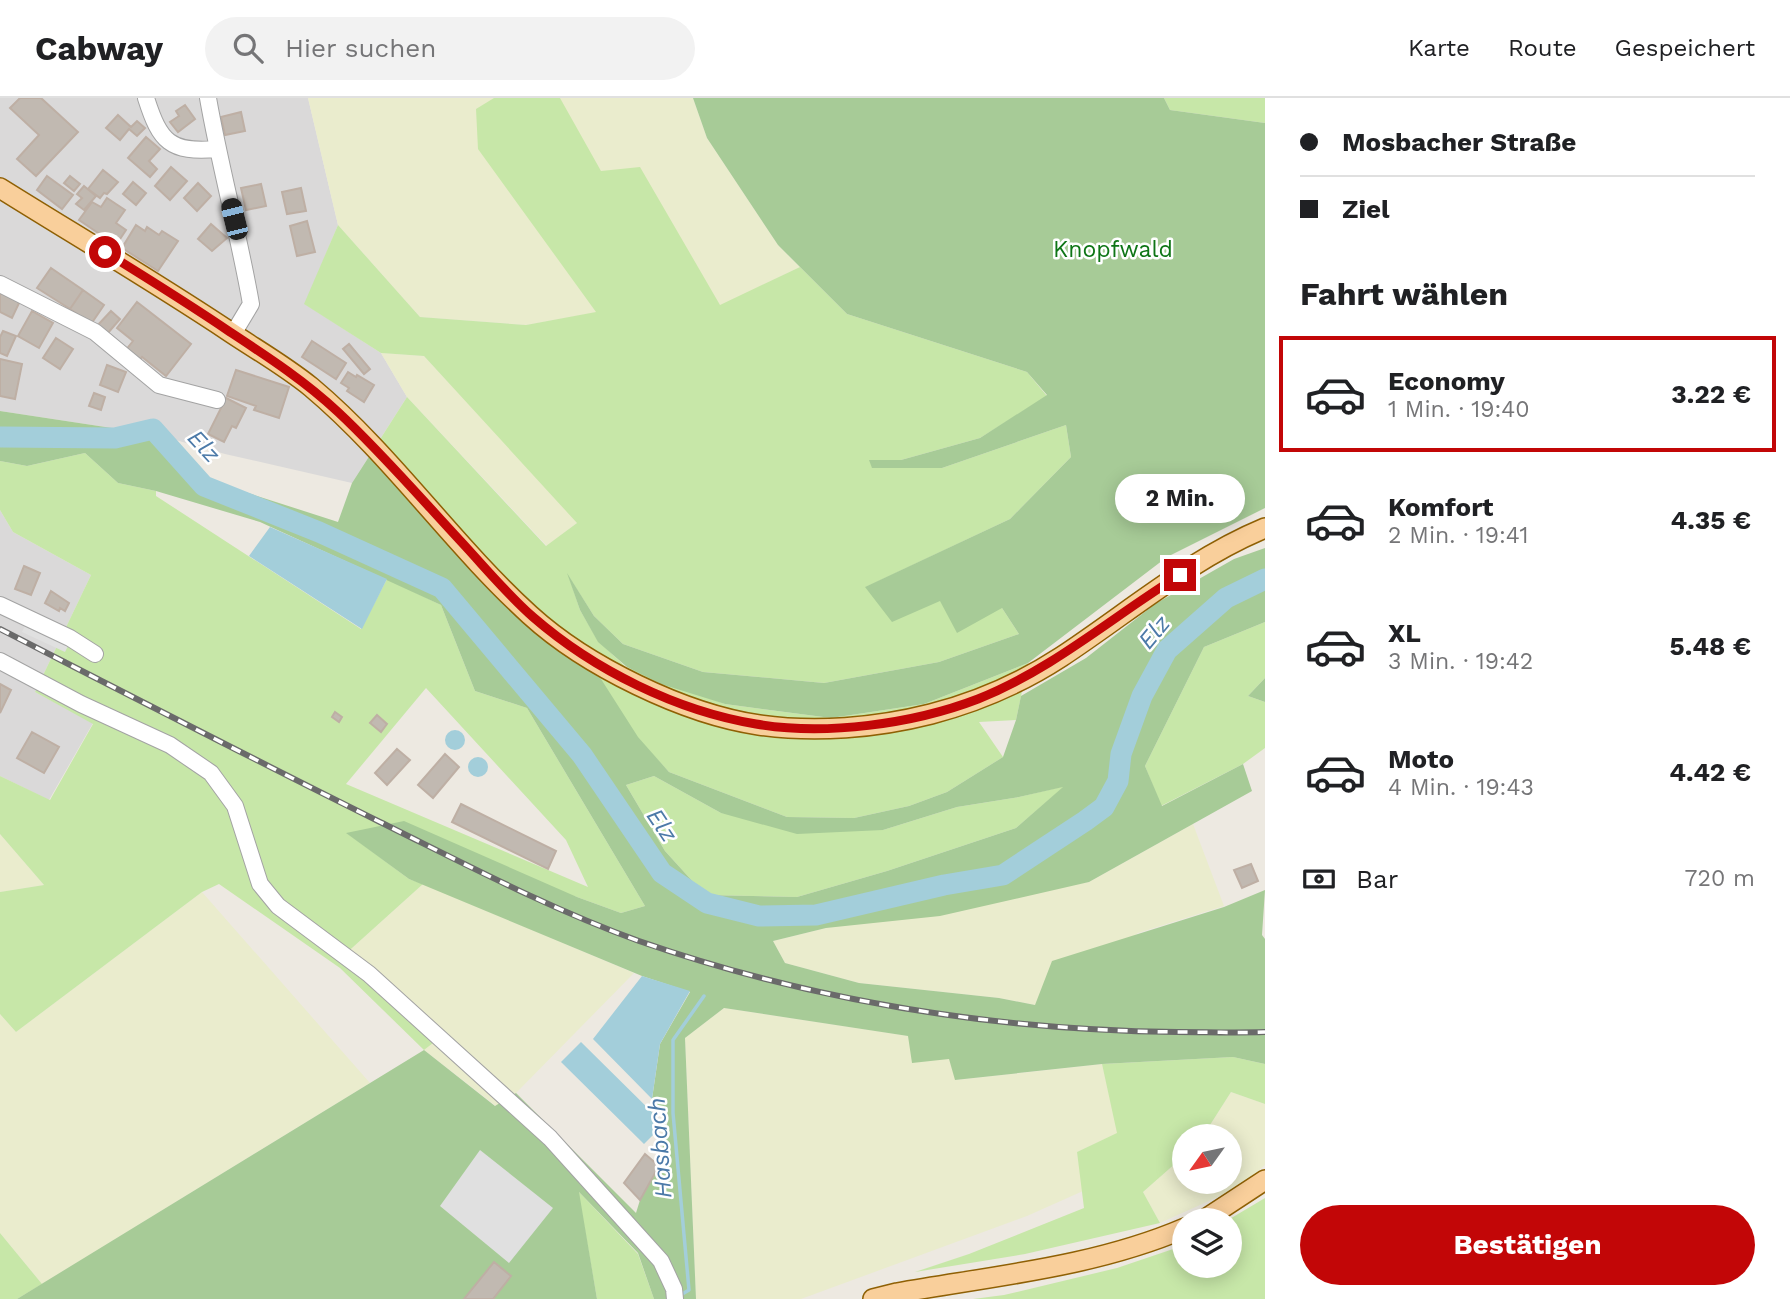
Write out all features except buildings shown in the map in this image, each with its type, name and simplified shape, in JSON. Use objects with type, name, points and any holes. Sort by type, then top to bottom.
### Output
[{"type":"main road","points":[[0,188],[172,293],[310,387],[375,448],[532,617],[567,644],[635,683],[692,708],[757,725],[820,729],[884,723],[929,714],[974,700],[1015,683],[1060,657],[1161,586],[1217,551],[1265,528]]},
{"type":"main road","points":[[1222,1208],[1265,1180]]},
{"type":"main road","points":[[873,1299],[1096,1258],[1148,1244],[1172,1234]]},
{"type":"street","points":[[146,98],[159,131],[170,144],[192,151],[217,149]]},
{"type":"street","points":[[208,98],[251,304],[233,334]]},
{"type":"street","points":[[0,284],[95,332],[159,385],[217,400]]},
{"type":"street","points":[[0,604],[70,638],[95,654]]},
{"type":"street","points":[[0,662],[81,704],[170,745],[211,773],[235,806],[260,884],[278,906],[369,974],[550,1138],[661,1261],[675,1294]]},
{"type":"shaded area","points":[[0,98],[308,98],[338,225],[305,304],[381,353],[407,397],[352,483],[225,454],[158,435],[0,411]]},
{"type":"shaded area","points":[[0,510],[13,532],[91,575],[35,692],[93,723],[49,800],[0,776]]},
{"type":"shaded area","points":[[27,622],[70,642],[65,652],[22,632]]},
{"type":"shaded area","points":[[480,1150],[553,1208],[509,1263],[440,1206]]},
{"type":"green space","points":[[308,98],[693,98],[707,138],[778,245],[800,267],[720,306],[712,292],[526,325],[420,317],[338,225]]},
{"type":"green space","points":[[494,98],[560,98],[601,171],[640,167],[720,305],[800,267],[847,314],[1027,372],[1047,396],[980,438],[901,460],[870,460],[942,468],[1066,425],[1071,457],[1010,519],[866,587],[940,601],[1002,608],[1019,634],[939,662],[824,683],[703,672],[623,644],[594,616],[569,577],[580,610],[598,641],[626,667],[725,704],[831,718],[924,704],[1028,663],[1016,720],[979,722],[1003,757],[947,792],[909,806],[854,818],[787,817],[669,772],[547,640],[475,573],[370,455],[407,397],[546,546],[577,523],[424,356],[381,353],[304,304],[338,225],[420,317],[526,325],[596,312],[478,149],[476,109]]},
{"type":"green space","name":"Knopfwald","points":[[693,98],[1164,98],[1170,110],[1265,123],[1265,508],[1167,557],[1028,663],[924,704],[831,718],[725,704],[661,684],[627,667],[598,642],[580,610],[567,573],[594,616],[623,644],[703,672],[824,683],[939,662],[1019,634],[1002,608],[957,633],[940,601],[892,622],[865,587],[1010,519],[1071,457],[1066,425],[942,468],[872,468],[869,460],[901,460],[980,438],[1047,395],[1027,372],[847,314],[778,245],[707,138]]},
{"type":"green space","points":[[1164,98],[1265,98],[1265,123],[1170,110]]},
{"type":"green space","points":[[381,353],[424,356],[578,522],[547,546],[407,397]]},
{"type":"green space","points":[[0,411],[158,435],[211,481],[338,522],[352,483],[370,455],[475,573],[547,640],[601,679],[638,737],[669,772],[787,817],[854,818],[909,806],[947,792],[1003,757],[1021,696],[1086,658],[1155,604],[1234,559],[1265,548],[1265,622],[1204,647],[1145,766],[1162,806],[1243,764],[1252,791],[1089,882],[940,916],[826,928],[773,941],[785,963],[859,983],[999,998],[1035,1005],[1052,961],[1224,907],[1265,890],[1262,935],[1265,939],[1265,1064],[1233,1057],[1102,1064],[955,1080],[949,1059],[912,1063],[908,1036],[724,1008],[685,1038],[696,1299],[654,1299],[638,1253],[579,1192],[597,1299],[17,1299],[424,1050],[495,1106],[516,1093],[636,1213],[640,1200],[659,1166],[668,1119],[652,1099],[660,1044],[690,992],[642,976],[409,879],[346,833],[404,821],[577,897],[621,913],[645,906],[527,708],[475,691],[441,605],[260,522],[156,491],[118,483],[85,453],[27,466],[0,461]],"holes":[[[654,776],[721,813],[797,834],[883,830],[957,807],[1063,787],[1016,828],[887,871],[797,897],[705,895],[665,851],[626,785]]]},
{"type":"green space","points":[[85,453],[118,483],[156,491],[156,496],[361,629],[387,579],[441,605],[475,691],[527,708],[645,906],[621,913],[577,897],[347,833],[409,879],[423,884],[342,957],[433,1043],[424,1050],[340,968],[219,884],[202,892],[16,1032],[0,1014],[0,892],[44,885],[0,834],[0,776],[50,800],[93,724],[35,692],[91,575],[13,532],[0,510],[0,461],[27,466]],"holes":[[[426,688],[566,840],[588,887],[346,784]]]},
{"type":"green space","points":[[1265,622],[1265,678],[1248,696],[1265,702],[1265,748],[1243,764],[1161,806],[1145,766],[1204,647]]},
{"type":"green space","points":[[1265,678],[1265,702],[1248,696]]},
{"type":"green space","points":[[654,776],[721,813],[883,830],[957,807],[1065,786],[1016,828],[887,871],[797,897],[705,895],[665,851],[626,785]]},
{"type":"green space","points":[[1193,824],[1224,906],[1138,933],[1035,1005],[999,998],[859,983],[785,963],[773,941],[826,928],[1089,882]]},
{"type":"green space","points":[[0,834],[44,885],[0,892]]},
{"type":"green space","points":[[423,884],[634,973],[516,1093],[496,1106],[424,1050],[433,1042],[342,957]]},
{"type":"green space","points":[[202,892],[370,1083],[42,1284],[0,1233],[0,1014],[16,1032]]},
{"type":"green space","points":[[724,1008],[909,1036],[949,1059],[956,1080],[1102,1064],[1118,1133],[1077,1152],[1083,1191],[1027,1216],[801,1299],[696,1299],[685,1038]]},
{"type":"green space","points":[[1233,1057],[1265,1064],[1265,1104],[1231,1092],[1211,1124],[1172,1124],[1172,1166],[1143,1192],[1160,1223],[1025,1254],[915,1272],[969,1254],[1084,1208],[1077,1152],[1117,1133],[1102,1064]]},
{"type":"green space","points":[[1231,1092],[1265,1104],[1265,1165],[1242,1186],[1242,1124],[1211,1124]]},
{"type":"green space","points":[[1172,1166],[1172,1194],[1224,1194],[1193,1208],[1172,1208],[1172,1218],[1160,1223],[1143,1192]]},
{"type":"green space","points":[[578,1191],[638,1254],[654,1299],[597,1299]]},
{"type":"green space","points":[[1265,1198],[1265,1299],[973,1299],[1004,1295],[1117,1268],[1172,1249],[1172,1278],[1242,1278],[1242,1212]]},
{"type":"green space","points":[[0,1233],[42,1284],[17,1299],[0,1299]]},
{"type":"water","points":[[270,527],[387,579],[362,629],[249,556]]},
{"type":"water","points":[[451,730],[459,730],[465,740],[459,750],[451,750],[445,744],[445,736]]},
{"type":"water","points":[[478,757],[485,760],[488,767],[485,774],[478,777],[471,774],[468,767],[471,760]]},
{"type":"water","points":[[642,976],[690,991],[660,1044],[652,1099],[593,1039]]},
{"type":"water","points":[[581,1042],[664,1124],[644,1144],[561,1062]]},
{"type":"waterway","name":"Elz","points":[[0,437],[115,438],[153,429],[204,486],[319,532],[442,588],[582,755],[662,873],[707,903],[759,916],[816,915],[944,885],[1003,875],[1085,821],[1104,807],[1118,781],[1121,754],[1142,696],[1167,650],[1226,598],[1265,579]]},
{"type":"waterway","name":"Hasbach","points":[[679,1296],[689,1290],[673,1113],[673,1040],[704,996]]},
{"type":"railway","points":[[0,629],[508,885],[639,941],[704,962],[837,996],[972,1018],[1108,1030],[1265,1032]]},
{"type":"route","points":[[105,252],[172,293],[310,387],[375,448],[532,617],[567,644],[600,664],[692,708],[757,725],[820,729],[884,723],[929,714],[1015,683],[1060,657],[1180,575]]}]
